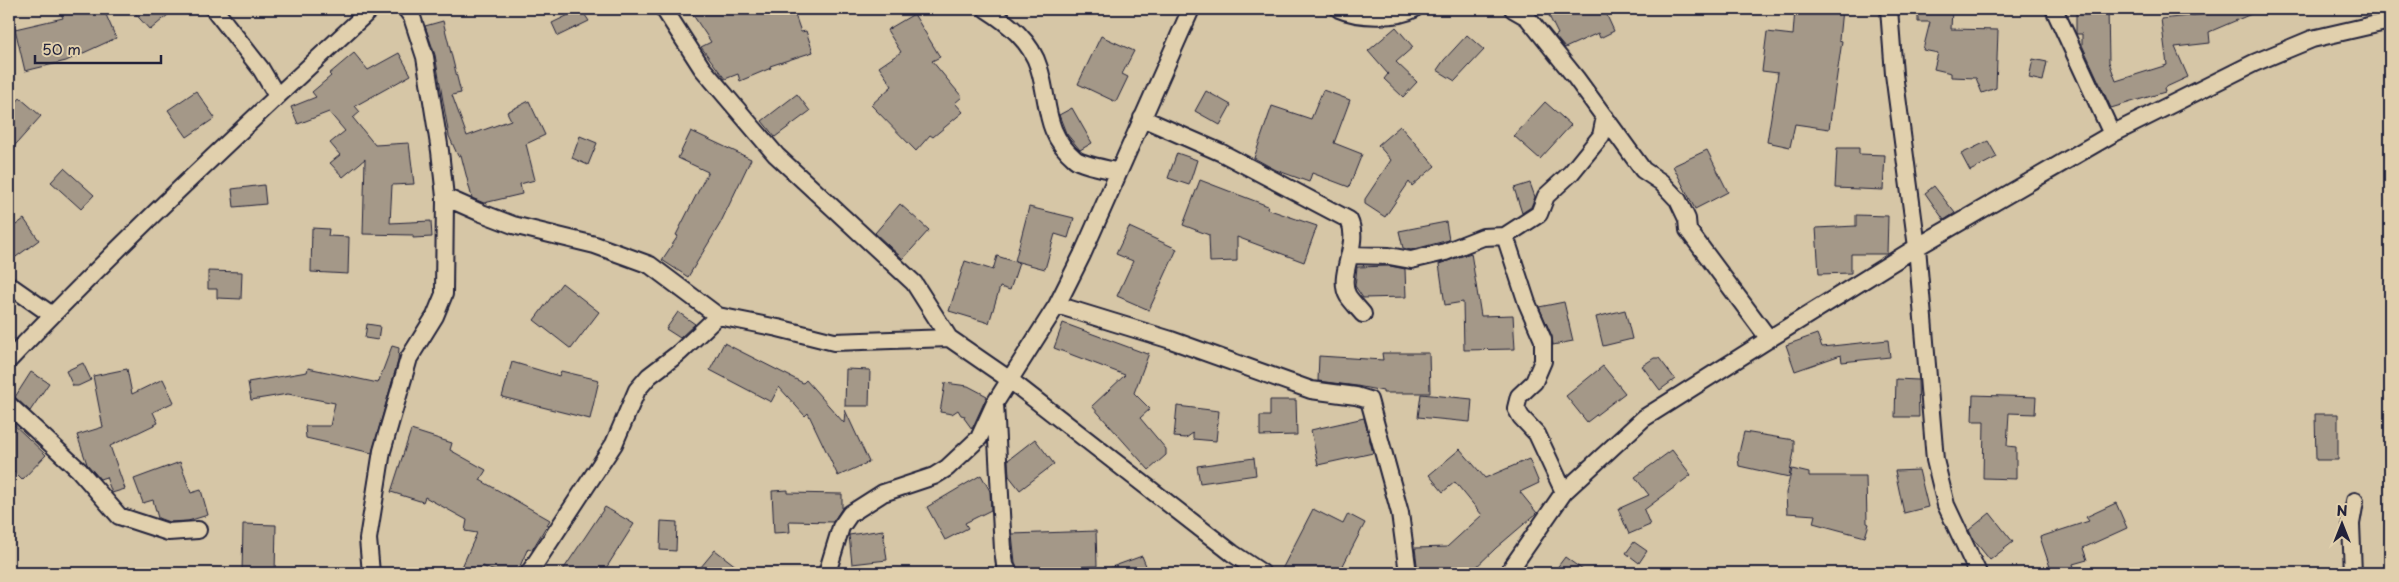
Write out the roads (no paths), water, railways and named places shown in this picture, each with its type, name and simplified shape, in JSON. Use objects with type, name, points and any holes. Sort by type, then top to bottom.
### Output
[{"type":"street","points":[[214,9],[261,69],[277,96]]},
{"type":"street","points":[[9,360],[52,315],[277,96],[371,9]]},
{"type":"street","points":[[370,573],[368,540],[382,451],[409,358],[435,316],[444,294],[446,197],[425,57],[412,17],[406,9]]},
{"type":"street","points":[[664,9],[702,68],[776,155],[914,284],[949,338],[1010,380],[1232,553],[1262,573]]},
{"type":"street","points":[[986,9],[1020,34],[1039,66],[1050,126],[1063,145],[1076,160],[1119,172]]},
{"type":"street","points":[[827,573],[841,527],[850,514],[882,493],[934,476],[947,468],[979,438],[995,403],[1057,305],[1082,255],[1191,9]]},
{"type":"street","points":[[1339,9],[1351,14],[1396,15],[1414,9]]},
{"type":"street","points":[[1512,9],[1526,18],[1576,78],[1643,170],[1661,182],[1678,200],[1687,219],[1688,230],[1770,339]]},
{"type":"street","points":[[1889,9],[1894,74],[1918,247],[1935,460],[1946,505],[1978,573]]},
{"type":"street","points":[[2054,9],[2112,134]]},
{"type":"street","points":[[1508,573],[1564,492],[1644,418],[1770,339],[1918,247],[2112,134],[2254,63],[2312,39],[2390,21]]},
{"type":"street","points":[[1142,118],[1222,153],[1349,220],[1352,227],[1351,254],[1344,282],[1348,295],[1363,314]]},
{"type":"street","points":[[1351,254],[1389,256],[1412,260],[1445,252],[1483,237],[1505,236],[1539,214],[1546,196],[1572,173],[1601,136],[1605,118]]},
{"type":"street","points":[[446,197],[513,225],[595,245],[650,265],[718,316],[834,342],[949,338]]},
{"type":"street","points":[[1505,236],[1527,303],[1543,340],[1543,362],[1534,382],[1519,396],[1516,408],[1521,417],[1537,434],[1564,492]]},
{"type":"street","points":[[9,285],[52,315]]},
{"type":"street","points":[[1057,305],[1171,340],[1312,390],[1356,396],[1369,400],[1400,513],[1408,573]]},
{"type":"street","points":[[529,573],[614,444],[637,390],[649,376],[679,353],[718,316]]},
{"type":"street","points":[[995,403],[1003,549],[1005,565],[1009,573]]},
{"type":"street","points":[[9,405],[79,470],[119,516],[168,532],[198,530]]},
{"type":"street","points":[[2353,573],[2352,524],[2355,501]]}]
